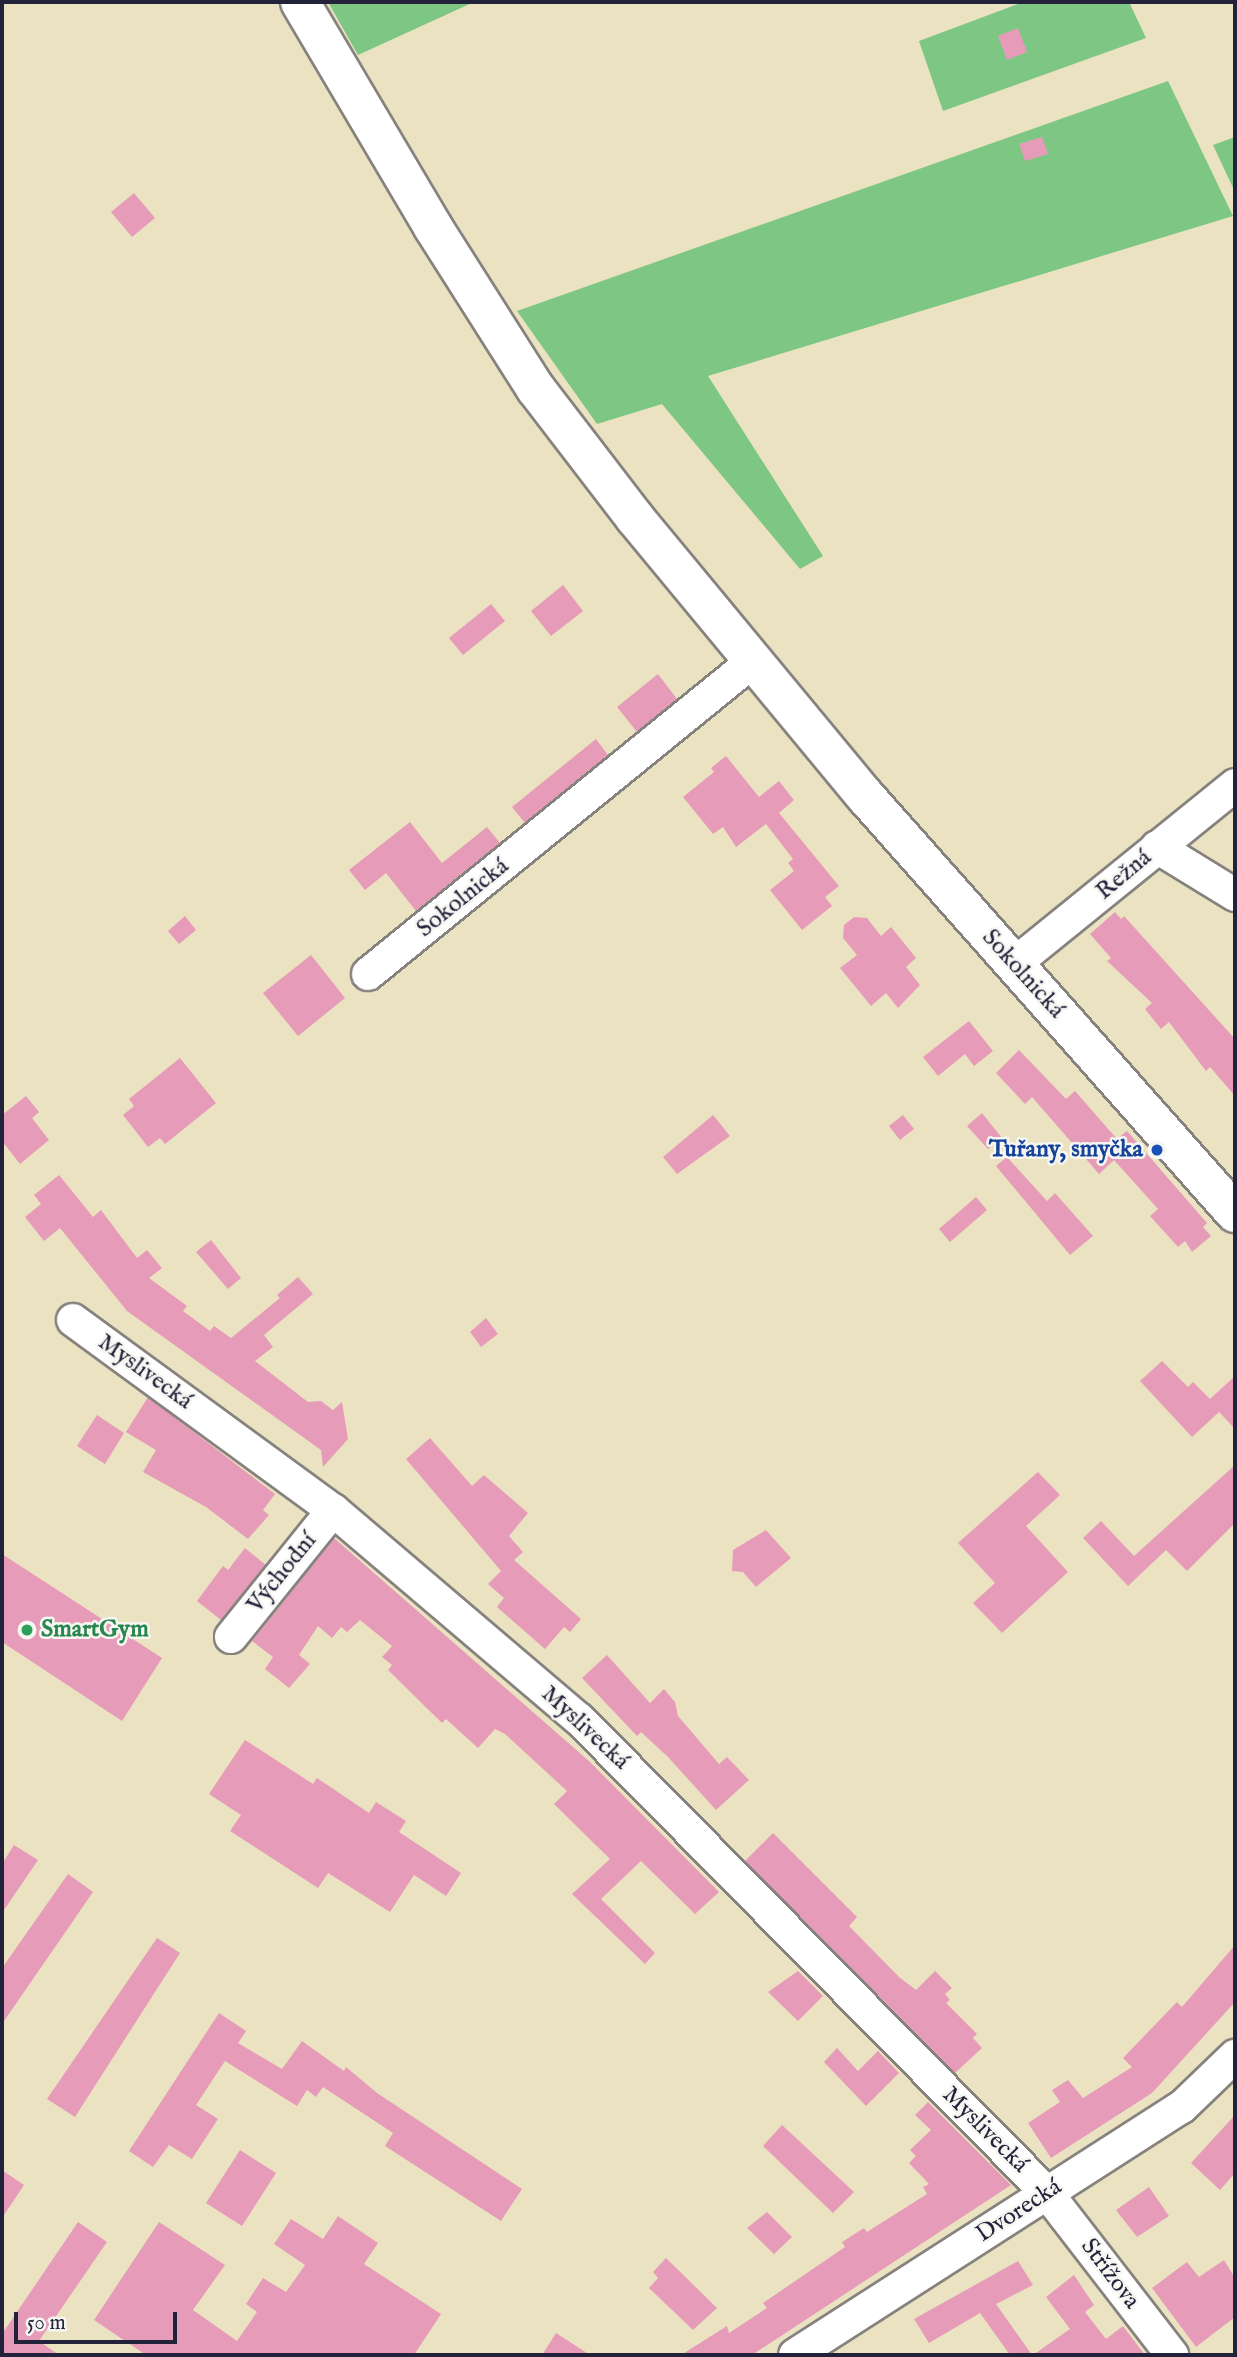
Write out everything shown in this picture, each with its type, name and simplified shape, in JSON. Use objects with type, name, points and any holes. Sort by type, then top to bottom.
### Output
[{"type":"main road","name":"Sokolnická","points":[[300,2],[433,227],[536,389],[812,733],[1013,965],[1235,1213]]},
{"type":"street","name":"Sokolnická","points":[[368,975],[753,661]]},
{"type":"street","name":"Režná","points":[[1013,965],[1235,785]]},
{"type":"street","points":[[1157,847],[1235,895]]},
{"type":"street","name":"Myslivecká","points":[[73,1320],[333,1510],[579,1719],[1047,2193]]},
{"type":"street","name":"Východní","points":[[231,1637],[333,1510]]},
{"type":"street","name":"Dvorecká","points":[[795,2355],[1182,2107],[1235,2056]]},
{"type":"street","name":"Střížova","points":[[1047,2193],[1172,2355]]},
{"type":"green space","points":[[328,2],[474,2],[358,55]]},
{"type":"green space","points":[[1023,2],[1129,2],[1146,38],[943,111],[919,41]]},
{"type":"green space","points":[[1168,81],[1233,216],[708,376],[823,556],[800,569],[662,404],[597,424],[517,311]]},
{"type":"green space","points":[[1235,137],[1235,192],[1213,145]]},
{"type":"building","points":[[1018,28],[1027,52],[1007,60],[998,36]]},
{"type":"building","points":[[1042,137],[1048,154],[1025,161],[1019,144]]},
{"type":"building","points":[[134,193],[155,218],[132,237],[111,212]]},
{"type":"building","points":[[563,585],[583,611],[551,636],[531,611]]},
{"type":"building","points":[[491,604],[505,621],[463,655],[449,638]]},
{"type":"building","points":[[658,674],[677,699],[637,732],[617,707]]},
{"type":"building","points":[[596,739],[608,755],[525,823],[512,807]]},
{"type":"building","points":[[726,756],[759,797],[779,781],[794,800],[779,813],[839,886],[825,897],[832,906],[802,930],[770,890],[794,871],[788,863],[793,859],[766,824],[736,847],[723,827],[713,834],[683,797],[714,772],[711,768]]},
{"type":"building","points":[[410,822],[442,863],[487,827],[500,843],[416,911],[386,873],[365,890],[349,870]]},
{"type":"building","points":[[1115,912],[1121,919],[1124,916],[1235,1039],[1235,1096],[1210,1067],[1206,1071],[1169,1022],[1161,1029],[1145,1009],[1152,1003],[1107,961],[1111,958],[1090,934]]},
{"type":"building","points":[[185,916],[196,930],[179,944],[168,931]]},
{"type":"building","points":[[854,917],[867,918],[881,936],[891,927],[916,958],[906,967],[920,985],[898,1008],[886,993],[871,1006],[840,968],[857,955],[843,938],[844,925]]},
{"type":"building","points":[[311,955],[345,998],[298,1036],[263,993]]},
{"type":"building","points":[[969,1021],[993,1051],[974,1066],[965,1054],[938,1076],[923,1057]]},
{"type":"building","points":[[1019,1050],[1066,1099],[1075,1091],[1117,1139],[1127,1131],[1207,1223],[1203,1227],[1211,1236],[1192,1252],[1185,1241],[1178,1247],[1150,1216],[1158,1209],[1114,1160],[1099,1174],[1032,1097],[1025,1104],[996,1073]]},
{"type":"building","points":[[180,1058],[216,1103],[165,1144],[160,1138],[148,1147],[123,1115],[134,1106],[129,1099]]},
{"type":"building","points":[[26,1096],[39,1112],[32,1118],[49,1140],[20,1164],[2,1141],[2,1115]]},
{"type":"building","points":[[982,1113],[1002,1138],[988,1149],[967,1126]]},
{"type":"building","points":[[713,1115],[730,1136],[677,1174],[663,1157]]},
{"type":"building","points":[[903,1115],[914,1129],[900,1140],[889,1126]]},
{"type":"building","points":[[1007,1157],[1047,1201],[1055,1193],[1093,1236],[1070,1255],[996,1166]]},
{"type":"building","points":[[59,1175],[93,1217],[101,1210],[137,1258],[147,1250],[162,1268],[149,1278],[187,1306],[183,1311],[210,1331],[214,1326],[231,1338],[280,1298],[277,1295],[298,1277],[313,1294],[264,1335],[273,1347],[255,1361],[308,1402],[321,1401],[333,1410],[342,1402],[348,1439],[323,1467],[321,1450],[127,1311],[60,1228],[44,1241],[25,1217],[41,1204],[34,1195]]},
{"type":"building","points":[[976,1197],[987,1210],[950,1242],[939,1229]]},
{"type":"building","points":[[211,1240],[241,1278],[228,1289],[196,1252]]},
{"type":"building","points":[[486,1318],[498,1334],[481,1347],[470,1332]]},
{"type":"building","points":[[1162,1361],[1188,1387],[1193,1382],[1210,1399],[1235,1376],[1235,1429],[1219,1412],[1192,1437],[1140,1381]]},
{"type":"building","points":[[148,1397],[275,1494],[263,1510],[269,1515],[248,1539],[206,1507],[143,1472],[156,1450],[126,1432]]},
{"type":"building","points":[[97,1415],[124,1433],[105,1464],[77,1446]]},
{"type":"building","points":[[430,1438],[472,1486],[484,1475],[528,1513],[509,1536],[523,1552],[514,1560],[581,1619],[570,1632],[564,1627],[545,1649],[497,1607],[504,1598],[488,1584],[501,1571],[406,1459]]},
{"type":"building","points":[[1235,1465],[1235,1523],[1187,1571],[1166,1550],[1128,1586],[1083,1538],[1101,1521],[1134,1556]]},
{"type":"building","points":[[1038,1472],[1060,1495],[1026,1526],[1068,1572],[1002,1633],[973,1603],[995,1583],[958,1543]]},
{"type":"building","points":[[766,1530],[791,1558],[756,1587],[743,1572],[732,1571],[733,1550]]},
{"type":"building","points":[[334,1538],[589,1761],[719,1892],[695,1914],[641,1861],[601,1899],[655,1953],[645,1964],[572,1894],[610,1859],[554,1804],[567,1791],[505,1734],[495,1729],[478,1748],[446,1719],[442,1723],[388,1670],[392,1665],[382,1657],[392,1646],[360,1620],[347,1632],[341,1627],[332,1638],[318,1626],[299,1655],[310,1664],[289,1688],[265,1669],[273,1657],[252,1641]]},
{"type":"building","points":[[245,1548],[266,1565],[221,1620],[197,1601],[223,1566],[228,1570]]},
{"type":"building","points":[[2,1554],[162,1658],[122,1721],[2,1642]]},
{"type":"building","points":[[607,1655],[650,1703],[664,1689],[675,1702],[678,1716],[719,1764],[727,1757],[749,1780],[716,1810],[668,1757],[641,1732],[637,1736],[582,1678]]},
{"type":"building","points":[[245,1740],[313,1784],[317,1778],[369,1813],[376,1802],[406,1821],[399,1832],[461,1873],[446,1896],[414,1875],[390,1912],[328,1873],[318,1888],[230,1831],[241,1815],[209,1794]]},
{"type":"building","points":[[773,1833],[857,1917],[849,1926],[899,1977],[916,1990],[935,1971],[952,1988],[945,1994],[950,2000],[946,2003],[977,2034],[973,2038],[982,2048],[955,2073],[745,1861]]},
{"type":"building","points":[[14,1845],[38,1860],[2,1913],[2,1864]]},
{"type":"building","points":[[68,1874],[93,1892],[2,2024],[2,1968]]},
{"type":"building","points":[[157,1938],[180,1953],[75,2117],[47,2099]]},
{"type":"building","points":[[1235,1945],[1235,2002],[1152,2093],[1051,2158],[1028,2123],[1060,2102],[1052,2090],[1068,2080],[1083,2098],[1132,2067],[1123,2058],[1177,2002],[1182,2007]]},
{"type":"building","points":[[798,1971],[823,1996],[798,2021],[768,1992]]},
{"type":"building","points":[[219,2013],[246,2031],[238,2043],[282,2069],[302,2041],[344,2071],[346,2067],[377,2093],[522,2189],[501,2221],[385,2146],[393,2133],[323,2087],[316,2097],[307,2090],[297,2106],[225,2061],[196,2105],[218,2119],[192,2159],[169,2145],[153,2167],[129,2151]]},
{"type":"building","points":[[837,2048],[858,2071],[878,2051],[899,2073],[866,2106],[824,2062]]},
{"type":"building","points":[[928,2102],[1011,2185],[752,2355],[681,2355],[727,2326],[729,2333],[767,2308],[763,2303],[845,2247],[842,2242],[864,2228],[867,2232],[927,2194],[923,2187],[929,2184],[909,2163],[916,2156],[910,2150],[931,2130],[915,2115]]},
{"type":"building","points":[[1235,2115],[1235,2173],[1220,2190],[1191,2163]]},
{"type":"building","points":[[782,2125],[854,2192],[833,2213],[763,2146]]},
{"type":"building","points":[[240,2150],[276,2173],[242,2226],[206,2203]]},
{"type":"building","points":[[2,2170],[24,2185],[2,2218]]},
{"type":"building","points":[[1149,2187],[1169,2216],[1137,2237],[1116,2210]]},
{"type":"building","points":[[767,2212],[792,2237],[774,2254],[747,2228]]},
{"type":"building","points":[[338,2216],[378,2243],[364,2264],[441,2314],[414,2355],[146,2355],[94,2320],[159,2222],[225,2265],[193,2310],[237,2341],[257,2312],[246,2304],[263,2278],[286,2292],[305,2265],[274,2244],[291,2219],[323,2239]]},
{"type":"building","points":[[78,2222],[107,2242],[39,2341],[59,2355],[2,2355],[2,2334]]},
{"type":"building","points":[[666,2258],[717,2308],[693,2330],[649,2288],[658,2278],[653,2272]]},
{"type":"building","points":[[1224,2260],[1235,2278],[1235,2317],[1196,2347],[1152,2288],[1187,2262],[1199,2277]]},
{"type":"building","points":[[1018,2261],[1033,2285],[996,2304],[1032,2355],[1010,2355],[980,2313],[929,2343],[914,2319]]},
{"type":"building","points":[[1074,2275],[1094,2305],[1085,2312],[1106,2339],[1123,2326],[1145,2355],[1033,2355],[1070,2329],[1046,2297]]},
{"type":"building","points":[[556,2333],[590,2355],[542,2355]]},
{"type":"place","name":"Tuřany, smyčka","points":[[1157,1150]]},
{"type":"place","name":"SmartGym","points":[[27,1630]]}]
